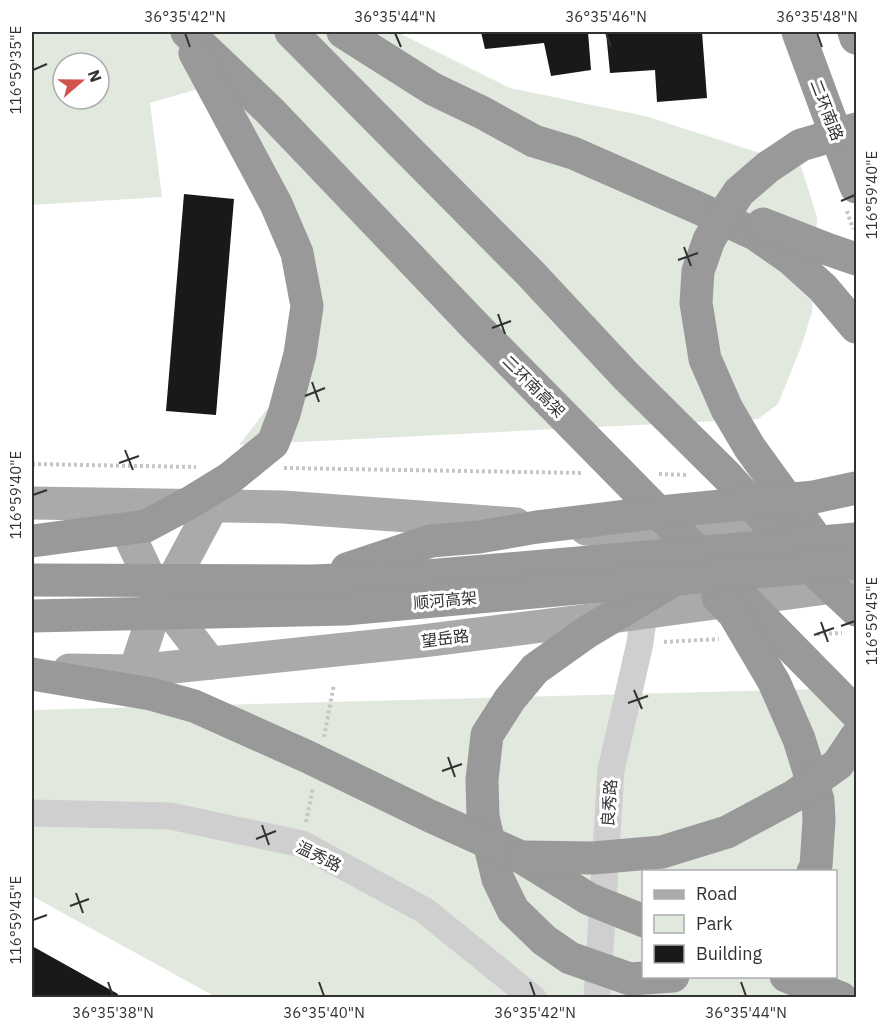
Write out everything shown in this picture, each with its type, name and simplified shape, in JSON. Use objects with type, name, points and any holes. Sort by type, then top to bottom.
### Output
[{"type":"highway","points":[[32,541],[146,526],[230,478],[273,442],[284,414],[300,354],[307,306],[297,253],[276,204],[207,72],[181,32]]},
{"type":"highway","name":"二环南高架","points":[[187,32],[269,110],[475,326],[605,472],[856,713]]},
{"type":"highway","points":[[291,32],[530,273],[626,376],[727,476],[796,554],[856,610]]},
{"type":"highway","points":[[344,32],[433,89],[534,141],[573,153],[755,234],[791,259],[823,288],[856,327]]},
{"type":"highway","name":"二环南路","points":[[798,32],[856,188]]},
{"type":"highway","points":[[854,32],[856,38]]},
{"type":"highway","points":[[856,129],[801,145],[768,167],[740,192],[709,240],[698,272],[696,303],[705,359],[727,409],[750,448],[824,552],[856,591]]},
{"type":"highway","points":[[669,195],[771,227],[856,259]]},
{"type":"highway","points":[[605,472],[734,614],[774,682],[799,740],[818,800],[819,820],[814,870]]},
{"type":"highway","points":[[311,580],[431,541],[479,537],[537,527],[660,512],[814,497],[856,488]]},
{"type":"highway","name":"顺河高架","points":[[32,580],[311,580],[415,577],[856,539]]},
{"type":"highway","name":"顺河高架","points":[[32,616],[345,609],[856,563]]},
{"type":"highway","points":[[644,978],[630,979],[570,958],[543,940],[513,910],[498,879],[483,818],[482,780],[487,735],[510,699],[535,669],[587,632],[674,580]]},
{"type":"highway","points":[[32,675],[151,694],[194,706],[521,857],[589,899],[642,920]]},
{"type":"highway","points":[[521,857],[593,858],[662,852],[727,832],[794,796],[838,764],[856,736]]},
{"type":"highway","points":[[791,978],[842,998]]},
{"type":"main road","points":[[32,503],[284,507],[683,536],[856,524]]},
{"type":"main road","points":[[115,505],[157,594],[156,607],[135,672]]},
{"type":"main road","points":[[210,663],[166,604],[166,591],[213,505]]},
{"type":"main road","name":"望岳路","points":[[32,669],[135,672],[422,641],[856,584]]},
{"type":"street","name":"良秀路","points":[[597,998],[611,770],[640,643],[644,612]]},
{"type":"street","name":"温秀路","points":[[32,813],[170,816],[302,844],[424,910],[533,998]]},
{"type":"path","points":[[32,464],[199,467]]},
{"type":"path","points":[[283,468],[605,472]]},
{"type":"path","points":[[653,474],[689,475]]},
{"type":"green space","points":[[32,32],[397,32],[510,88],[645,116],[801,166],[817,217],[812,312],[801,347],[778,404],[758,419],[239,445],[282,390],[293,306],[273,185],[201,88],[150,103],[162,197],[32,205]]},
{"type":"green space","points":[[856,688],[856,997],[216,997],[32,896],[32,710]]},
{"type":"building","points":[[481,32],[588,32],[591,70],[551,76],[544,43],[485,49]]},
{"type":"building","points":[[606,32],[702,32],[707,98],[657,102],[655,70],[610,73]]},
{"type":"building","points":[[184,194],[234,199],[216,415],[166,411]]},
{"type":"building","points":[[32,946],[118,994],[117,998],[32,998]]}]
